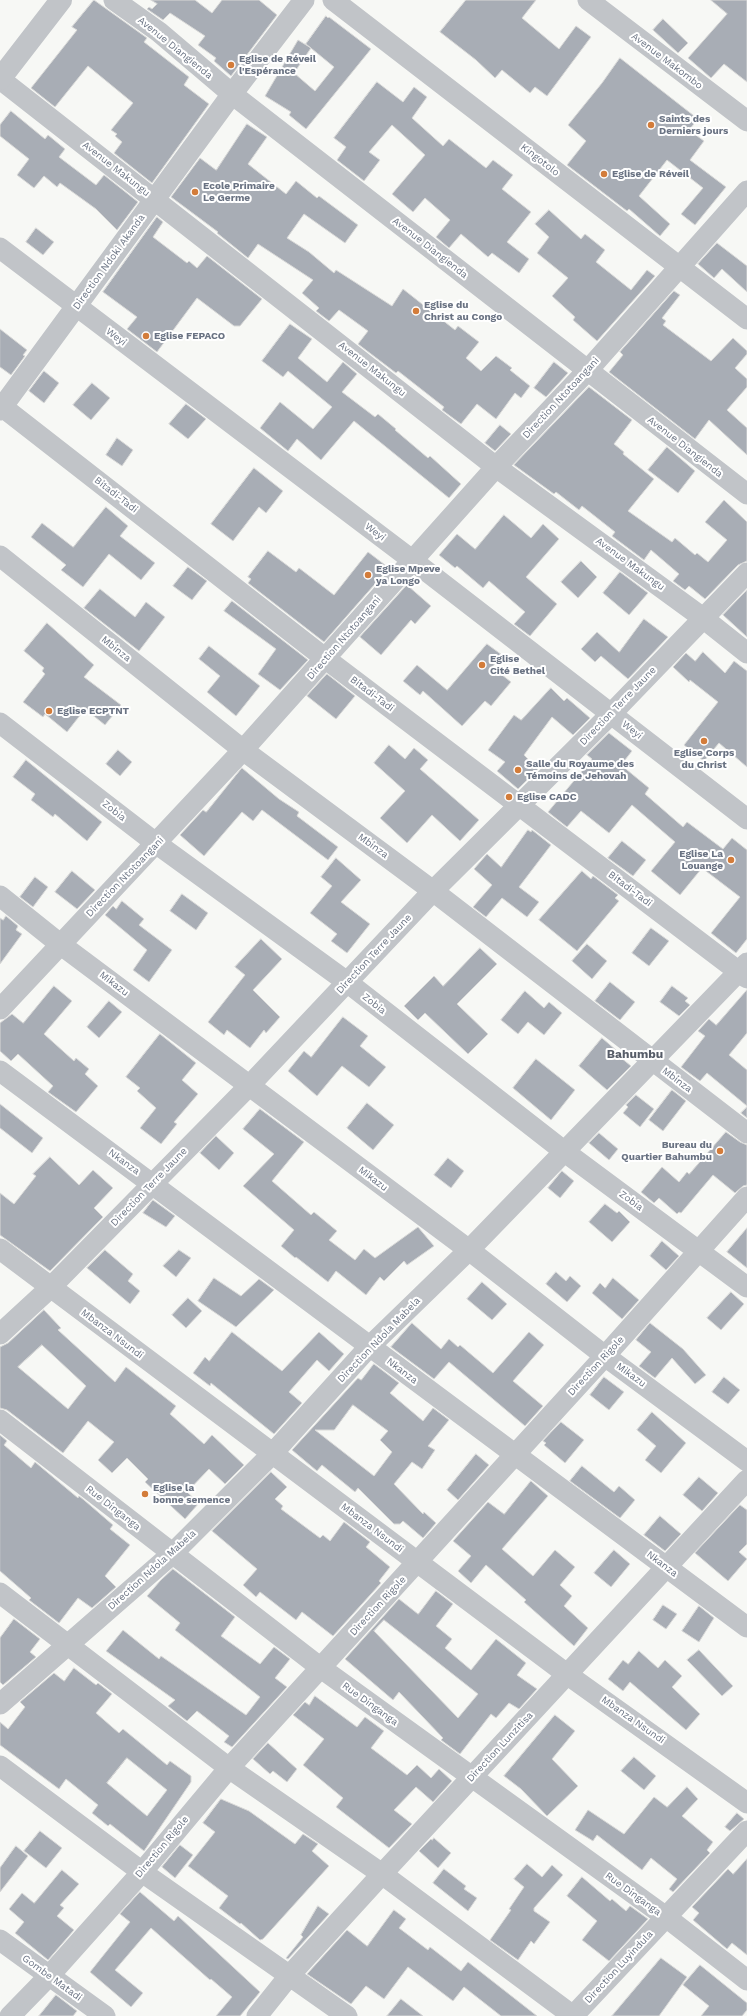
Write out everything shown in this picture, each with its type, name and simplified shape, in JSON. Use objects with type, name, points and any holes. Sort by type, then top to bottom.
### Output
[{"type":"street","points":[[0,79],[61,0]]},
{"type":"street","name":"Avenue Diangienda","points":[[114,0],[158,32],[232,94],[747,494]]},
{"type":"street","name":"Direction Ndoki Akanda","points":[[1,407],[232,94],[304,0]]},
{"type":"street","name":"Kingotolo","points":[[333,0],[747,319]]},
{"type":"street","name":"Avenue Makombo","points":[[588,0],[747,121]]},
{"type":"street","name":"Avenue Makungu","points":[[0,79],[496,467],[703,618],[747,653]]},
{"type":"street","name":"Direction Ntotoangani","points":[[0,1009],[60,944],[157,844],[243,750],[326,659],[412,560],[496,467],[588,370],[747,191]]},
{"type":"street","name":"Weyi","points":[[0,248],[412,560],[747,819]]},
{"type":"street","name":"Bitadi-Tadi","points":[[1,407],[326,659],[520,806],[744,971]]},
{"type":"street","name":"Mbinza","points":[[0,556],[243,750],[433,891],[747,1133]]},
{"type":"street","name":"Direction Terre Jaune","points":[[0,1334],[50,1288],[249,1086],[433,891],[611,714],[747,573]]},
{"type":"street","name":"Zobia","points":[[0,722],[157,844],[346,982],[565,1152],[747,1287]]},
{"type":"street","name":"Mikazu","points":[[0,896],[60,944],[469,1250],[605,1356],[747,1461]]},
{"type":"street","name":"Direction Ndola Mabela","points":[[0,1704],[172,1554],[272,1453],[369,1347],[469,1250],[653,1061],[744,971]]},
{"type":"street","name":"Nkanza","points":[[0,1071],[153,1183],[369,1347],[747,1627]]},
{"type":"street","name":"Direction Rigole","points":[[10,2016],[49,1976],[142,1872],[229,1768],[418,1563],[514,1454],[605,1356],[747,1197]]},
{"type":"street","name":"Mbanza Nsundi","points":[[0,1250],[568,1675],[747,1803]]},
{"type":"street","name":"Rue Dinganga","points":[[0,1420],[321,1668],[471,1778],[666,1917],[747,1980]]},
{"type":"street","name":"Direction Lunzitisa","points":[[257,2016],[289,1976],[382,1874],[568,1675],[747,1480]]},
{"type":"street","points":[[0,1593],[229,1768],[382,1874],[573,2016]]},
{"type":"street","points":[[0,1766],[142,1872],[347,2016]]},
{"type":"street","name":"Direction Luyindula","points":[[573,2016],[747,1831]]},
{"type":"street","name":"Gombe Matadi","points":[[0,1940],[105,2016]]},
{"type":"building","points":[[94,0],[147,38],[144,42],[189,77],[184,85],[209,104],[152,183],[114,153],[122,142],[115,136],[117,134],[111,130],[133,103],[88,66],[55,107],[31,88],[77,30],[72,27]]},
{"type":"building","points":[[151,0],[195,0],[212,13],[222,0],[259,0],[277,15],[231,76],[214,61],[216,58],[198,45],[205,36],[170,13],[163,20],[147,9],[149,7],[152,9],[157,4]]},
{"type":"building","points":[[466,0],[536,0],[522,18],[559,49],[576,26],[591,37],[547,96],[535,87],[530,93],[502,70],[495,78],[476,60],[440,32]]},
{"type":"building","points":[[711,0],[747,0],[747,82],[724,64],[711,78],[688,58],[727,14]]},
{"type":"building","points":[[326,16],[371,49],[306,129],[289,115],[291,112],[265,96],[298,40],[310,48],[306,44]],"holes":[[[311,48],[334,67],[315,91],[294,73]]]},
{"type":"building","points":[[663,19],[688,43],[678,53],[653,30]]},
{"type":"building","points":[[620,58],[698,119],[689,130],[704,141],[690,160],[726,187],[695,225],[681,214],[703,188],[667,160],[639,196],[670,224],[660,236],[629,209],[627,211],[567,165],[586,141],[568,125]]},
{"type":"building","points":[[377,82],[403,102],[414,87],[427,97],[412,118],[443,146],[449,139],[486,168],[493,160],[513,175],[502,189],[531,212],[507,242],[529,259],[519,273],[492,253],[488,257],[461,234],[449,248],[436,237],[450,220],[425,198],[413,212],[392,194],[425,155],[392,125],[369,152],[380,160],[364,181],[337,160],[346,147],[334,138]]},
{"type":"building","points":[[11,111],[45,139],[48,135],[65,149],[59,157],[96,185],[104,175],[138,202],[117,230],[96,209],[60,183],[57,187],[44,176],[34,188],[17,175],[29,159],[0,136],[0,125]]},
{"type":"building","points":[[247,124],[267,137],[248,164],[286,194],[296,181],[317,198],[319,196],[358,225],[345,243],[304,214],[287,238],[309,252],[334,273],[336,270],[392,306],[403,289],[455,330],[458,326],[479,342],[466,358],[481,371],[496,356],[512,368],[510,370],[530,386],[521,398],[515,393],[496,419],[477,404],[461,424],[442,410],[444,407],[398,371],[396,373],[358,344],[368,331],[339,310],[329,321],[316,311],[319,308],[302,293],[313,280],[258,244],[248,258],[217,233],[218,232],[171,197],[200,158],[216,170]]},
{"type":"building","points":[[549,210],[581,239],[585,234],[605,250],[596,262],[631,290],[647,270],[655,276],[597,341],[573,320],[575,317],[552,296],[568,278],[537,253],[549,237],[535,224]]},
{"type":"building","points":[[157,217],[163,222],[153,237],[187,263],[189,261],[197,268],[207,256],[262,299],[240,326],[234,326],[197,298],[157,352],[127,329],[137,317],[103,292]]},
{"type":"building","points":[[36,228],[54,242],[43,255],[26,242]]},
{"type":"building","points":[[717,243],[747,266],[747,292],[722,269],[714,278],[698,264]]},
{"type":"building","points":[[674,291],[680,295],[662,318],[666,321],[663,325],[711,361],[733,338],[747,351],[747,354],[735,368],[747,379],[747,387],[727,410],[747,428],[747,455],[709,420],[695,439],[609,372],[623,355],[620,352]]},
{"type":"building","points":[[290,324],[312,339],[298,358],[327,382],[343,362],[357,374],[342,392],[375,417],[378,414],[428,458],[430,456],[461,484],[449,498],[354,421],[321,460],[297,439],[288,451],[260,428],[280,402],[313,429],[332,407],[288,371],[283,377],[262,361]]},
{"type":"building","points":[[0,329],[27,350],[23,355],[25,356],[11,375],[0,367]]},
{"type":"building","points":[[554,362],[568,373],[546,397],[534,388]]},
{"type":"building","points":[[44,371],[59,383],[44,403],[29,391]]},
{"type":"building","points":[[92,383],[110,398],[91,420],[73,405]]},
{"type":"building","points":[[589,387],[632,420],[614,444],[624,452],[623,454],[654,479],[628,511],[672,542],[675,538],[695,555],[697,553],[708,562],[727,540],[705,522],[724,500],[747,522],[747,561],[738,565],[705,599],[689,586],[685,590],[673,581],[679,574],[651,550],[644,560],[612,536],[615,532],[582,506],[579,510],[556,492],[554,494],[514,465]]},
{"type":"building","points":[[186,404],[206,419],[188,439],[169,424]]},
{"type":"building","points":[[500,425],[511,434],[495,451],[485,443]]},
{"type":"building","points":[[117,438],[133,450],[122,466],[106,455]]},
{"type":"building","points":[[667,447],[695,471],[678,493],[648,470]]},
{"type":"building","points":[[254,468],[283,491],[266,513],[259,507],[233,541],[211,524]]},
{"type":"building","points":[[106,507],[128,526],[120,536],[155,563],[141,580],[109,554],[83,587],[61,570],[66,565],[31,537],[42,523],[73,547]]},
{"type":"building","points":[[504,515],[531,538],[543,524],[559,539],[526,577],[557,604],[530,636],[514,624],[525,612],[489,581],[483,588],[457,566],[455,568],[439,555],[457,534],[475,549]]},
{"type":"building","points":[[268,551],[296,572],[299,568],[334,595],[368,552],[389,568],[324,642],[248,583],[251,579],[248,577]]},
{"type":"building","points":[[581,561],[597,577],[578,598],[561,582]]},
{"type":"building","points":[[188,567],[207,581],[192,600],[173,586]]},
{"type":"building","points":[[620,572],[648,593],[629,615],[603,593]]},
{"type":"building","points":[[407,585],[431,606],[415,624],[411,620],[381,655],[360,637]]},
{"type":"building","points":[[100,589],[135,617],[146,602],[165,617],[139,651],[84,608]]},
{"type":"building","points":[[747,590],[747,637],[723,615]]},
{"type":"building","points":[[232,601],[308,660],[280,690],[258,674],[276,649],[224,611]]},
{"type":"building","points":[[644,619],[668,637],[628,679],[601,656],[595,662],[581,649],[597,632],[619,652]]},
{"type":"building","points":[[47,623],[94,665],[84,677],[121,705],[105,725],[85,709],[67,732],[45,714],[43,717],[23,702],[45,674],[42,671],[44,668],[24,651]]},
{"type":"building","points":[[487,644],[502,655],[492,667],[511,682],[491,706],[485,701],[462,726],[423,691],[420,695],[403,681],[417,665],[447,690]]},
{"type":"building","points":[[209,646],[260,686],[236,716],[207,692],[220,676],[199,659]]},
{"type":"building","points":[[703,652],[725,673],[734,661],[747,671],[747,767],[719,743],[704,761],[684,745],[718,702],[690,680],[689,682],[673,667],[686,653],[695,661]]},
{"type":"building","points":[[327,674],[355,696],[336,719],[307,696]]},
{"type":"building","points":[[551,688],[564,701],[567,698],[590,718],[573,735],[552,717],[524,755],[538,769],[518,789],[497,771],[505,762],[488,750],[514,715],[521,720]]},
{"type":"building","points":[[609,733],[632,751],[621,765],[649,788],[645,794],[683,827],[687,822],[723,849],[732,838],[747,850],[747,939],[736,953],[711,933],[740,897],[702,868],[680,895],[651,871],[675,842],[632,805],[609,833],[581,811],[567,827],[548,812],[592,759],[587,755]]},
{"type":"building","points":[[389,745],[405,759],[414,748],[428,760],[420,769],[479,820],[460,841],[432,815],[407,843],[380,818],[405,791],[374,763]]},
{"type":"building","points":[[118,750],[132,762],[120,776],[106,764]]},
{"type":"building","points":[[26,760],[102,822],[87,841],[55,814],[53,817],[31,800],[35,794],[13,777]]},
{"type":"building","points":[[242,768],[279,799],[299,812],[297,816],[338,847],[328,860],[262,810],[253,821],[242,812],[204,856],[180,835],[203,810],[206,812]]},
{"type":"building","points":[[528,830],[531,832],[532,830],[551,845],[519,887],[539,902],[527,917],[502,898],[486,917],[473,907],[492,885],[474,869],[487,854],[501,867]]},
{"type":"building","points":[[622,841],[646,860],[633,876],[608,858]]},
{"type":"building","points":[[336,858],[361,880],[341,902],[370,924],[347,953],[331,941],[337,934],[310,913],[332,886],[321,877]]},
{"type":"building","points":[[72,871],[95,890],[77,909],[55,892]]},
{"type":"building","points":[[582,871],[591,879],[593,876],[618,895],[615,898],[619,901],[577,951],[539,920]]},
{"type":"building","points":[[35,877],[48,887],[33,907],[20,897]]},
{"type":"building","points":[[182,894],[208,913],[196,930],[170,911]]},
{"type":"building","points":[[122,901],[144,919],[139,925],[172,950],[149,982],[133,970],[147,950],[105,915],[113,906],[116,909]]},
{"type":"building","points":[[6,916],[18,926],[16,930],[22,934],[0,964],[0,918],[3,920]]},
{"type":"building","points":[[651,928],[669,941],[649,966],[632,953]]},
{"type":"building","points":[[261,939],[282,959],[253,990],[280,1017],[266,1033],[264,1030],[250,1048],[227,1030],[224,1035],[208,1022],[245,975],[235,967]]},
{"type":"building","points":[[587,944],[607,961],[592,979],[572,961]]},
{"type":"building","points":[[480,948],[497,964],[457,1004],[488,1034],[468,1054],[425,1013],[418,1020],[404,1006],[434,976],[443,986]]},
{"type":"building","points":[[610,982],[635,1002],[620,1020],[595,1001]]},
{"type":"building","points":[[54,986],[72,1001],[44,1034],[74,1061],[76,1058],[89,1069],[85,1074],[98,1086],[76,1112],[48,1092],[53,1086],[18,1054],[11,1061],[0,1051],[0,1023],[12,1014],[23,1023]]},
{"type":"building","points":[[672,986],[688,998],[685,1001],[690,1005],[679,1016],[660,1002]]},
{"type":"building","points":[[747,990],[747,1033],[729,1055],[747,1070],[747,1106],[707,1073],[700,1081],[681,1067],[705,1036],[698,1031],[709,1019],[716,1025]]},
{"type":"building","points":[[525,991],[544,1008],[549,1002],[562,1013],[544,1035],[528,1022],[518,1034],[501,1020]]},
{"type":"building","points":[[109,1001],[122,1012],[99,1038],[87,1027]]},
{"type":"building","points":[[343,1017],[368,1036],[360,1046],[386,1067],[369,1087],[342,1066],[317,1096],[288,1071],[304,1051],[311,1057]]},
{"type":"building","points":[[160,1034],[196,1063],[182,1080],[198,1094],[174,1122],[177,1124],[161,1144],[140,1128],[156,1108],[137,1091],[140,1088],[126,1077]]},
{"type":"building","points":[[602,1038],[616,1050],[614,1052],[631,1066],[607,1090],[579,1066]]},
{"type":"building","points":[[536,1059],[575,1090],[551,1120],[513,1088]]},
{"type":"building","points":[[672,1090],[686,1101],[663,1131],[649,1120]]},
{"type":"building","points":[[636,1095],[654,1109],[640,1127],[623,1113],[628,1107],[626,1105]]},
{"type":"building","points":[[367,1103],[394,1125],[373,1150],[347,1128]]},
{"type":"building","points":[[0,1104],[43,1138],[32,1153],[0,1128]]},
{"type":"building","points":[[747,1107],[747,1118],[741,1113]]},
{"type":"building","points":[[260,1109],[304,1142],[272,1181],[311,1215],[314,1212],[337,1231],[329,1240],[355,1260],[364,1249],[375,1258],[418,1227],[434,1246],[407,1265],[404,1261],[384,1281],[380,1277],[366,1295],[336,1271],[328,1282],[296,1257],[295,1258],[281,1246],[294,1230],[243,1186],[274,1154],[243,1129]]},
{"type":"building","points":[[726,1132],[747,1145],[747,1185],[743,1186],[735,1193],[713,1175],[681,1213],[679,1212],[677,1214],[659,1198],[654,1203],[641,1192],[662,1167],[679,1182],[687,1172],[689,1174]]},
{"type":"building","points":[[599,1133],[618,1149],[609,1160],[589,1143]]},
{"type":"building","points":[[216,1136],[234,1153],[219,1170],[200,1153]]},
{"type":"building","points":[[50,1157],[79,1185],[93,1170],[113,1188],[94,1208],[103,1217],[50,1271],[0,1235],[0,1193],[14,1204],[36,1176],[33,1174]]},
{"type":"building","points":[[448,1158],[464,1171],[451,1188],[434,1175]]},
{"type":"building","points":[[562,1171],[574,1181],[560,1198],[548,1188]]},
{"type":"building","points":[[153,1200],[175,1216],[166,1227],[143,1213]]},
{"type":"building","points":[[605,1204],[617,1213],[619,1211],[630,1222],[612,1242],[589,1222]]},
{"type":"building","points":[[747,1228],[747,1268],[727,1252]]},
{"type":"building","points":[[662,1241],[679,1256],[666,1270],[650,1256]]},
{"type":"building","points":[[105,1250],[133,1274],[128,1281],[140,1291],[130,1304],[87,1268]]},
{"type":"building","points":[[179,1250],[191,1258],[176,1277],[163,1266]]},
{"type":"building","points":[[556,1272],[566,1281],[570,1276],[581,1286],[567,1302],[546,1284]]},
{"type":"building","points":[[214,1278],[241,1296],[259,1279],[274,1290],[236,1327],[198,1301]]},
{"type":"building","points":[[613,1278],[639,1300],[622,1319],[592,1293],[600,1283],[605,1288]]},
{"type":"building","points":[[482,1282],[507,1304],[492,1320],[467,1299]]},
{"type":"building","points":[[731,1292],[744,1304],[721,1330],[707,1318]]},
{"type":"building","points":[[188,1298],[202,1311],[186,1328],[172,1315]]},
{"type":"building","points":[[44,1310],[61,1328],[58,1330],[115,1382],[126,1367],[176,1406],[170,1414],[204,1444],[212,1435],[244,1465],[225,1484],[209,1469],[187,1492],[199,1503],[185,1519],[145,1482],[148,1479],[127,1458],[112,1473],[98,1460],[114,1442],[88,1421],[63,1453],[7,1410],[0,1408],[0,1347],[8,1343]],"holes":[[[42,1345],[86,1386],[68,1409],[18,1367]]]},
{"type":"building","points":[[412,1323],[441,1349],[449,1339],[458,1347],[460,1345],[493,1373],[529,1332],[544,1345],[513,1381],[543,1406],[525,1426],[449,1362],[434,1379],[391,1347]]},
{"type":"building","points":[[650,1323],[683,1349],[706,1375],[695,1384],[672,1358],[655,1378],[639,1366],[651,1352],[636,1340]]},
{"type":"building","points":[[232,1332],[282,1371],[319,1332],[344,1354],[329,1371],[317,1360],[289,1392],[302,1403],[274,1434],[211,1383],[210,1386],[193,1373],[205,1357],[209,1361]]},
{"type":"building","points":[[374,1364],[399,1383],[390,1393],[423,1421],[433,1408],[449,1420],[428,1446],[435,1450],[422,1469],[412,1462],[394,1484],[423,1514],[424,1512],[436,1523],[423,1538],[403,1521],[400,1524],[394,1524],[358,1488],[355,1492],[322,1465],[317,1471],[292,1450],[358,1378],[361,1380]],"holes":[[[353,1405],[388,1431],[380,1440],[392,1452],[374,1476],[315,1430],[334,1430]]]},
{"type":"building","points":[[604,1377],[624,1392],[609,1410],[590,1395]]},
{"type":"building","points":[[724,1377],[740,1390],[728,1404],[712,1392]]},
{"type":"building","points":[[652,1412],[686,1443],[661,1473],[645,1460],[656,1446],[637,1430]]},
{"type":"building","points":[[561,1422],[584,1440],[565,1463],[544,1445],[546,1443],[543,1441]]},
{"type":"building","points":[[0,1435],[7,1441],[4,1445],[31,1468],[35,1462],[78,1498],[79,1496],[113,1525],[110,1529],[130,1545],[105,1576],[116,1587],[92,1608],[78,1598],[59,1623],[29,1600],[31,1598],[0,1571]]},
{"type":"building","points":[[476,1454],[489,1465],[458,1500],[447,1490]]},
{"type":"building","points":[[582,1466],[614,1492],[619,1486],[635,1500],[620,1518],[570,1481]]},
{"type":"building","points":[[271,1472],[287,1487],[275,1499],[283,1506],[281,1509],[320,1538],[323,1535],[330,1541],[344,1522],[370,1542],[366,1547],[390,1567],[379,1581],[381,1583],[333,1636],[302,1612],[296,1620],[260,1592],[256,1597],[243,1585],[257,1569],[212,1531]]},
{"type":"building","points":[[699,1477],[718,1493],[702,1511],[683,1495]]},
{"type":"building","points":[[531,1481],[548,1496],[502,1549],[533,1576],[555,1550],[575,1567],[560,1585],[572,1596],[564,1606],[588,1628],[574,1646],[524,1602],[526,1600],[486,1565],[471,1583],[458,1571],[471,1556],[453,1541],[488,1502],[504,1514]]},
{"type":"building","points":[[740,1505],[747,1510],[747,1544],[739,1552],[747,1559],[728,1581],[695,1553]]},
{"type":"building","points":[[660,1516],[681,1534],[665,1551],[644,1535]]},
{"type":"building","points":[[614,1550],[630,1564],[611,1587],[594,1573]]},
{"type":"building","points":[[173,1569],[235,1617],[221,1636],[260,1664],[274,1647],[290,1659],[275,1678],[287,1687],[232,1747],[224,1742],[229,1736],[197,1711],[187,1721],[168,1706],[175,1700],[106,1651],[123,1630],[159,1659],[161,1656],[246,1715],[260,1697],[175,1630],[180,1623],[147,1596]]},
{"type":"building","points":[[436,1591],[453,1604],[436,1626],[452,1639],[445,1648],[471,1670],[496,1639],[526,1663],[517,1675],[537,1689],[519,1709],[509,1703],[496,1718],[491,1714],[460,1754],[441,1740],[443,1738],[399,1692],[393,1700],[345,1659],[399,1599],[418,1614]],"holes":[[[384,1620],[478,1694],[458,1718],[374,1631]]]},
{"type":"building","points":[[663,1605],[677,1614],[666,1629],[653,1620]]},
{"type":"building","points":[[699,1606],[714,1618],[699,1642],[682,1631]]},
{"type":"building","points":[[14,1619],[40,1639],[30,1652],[36,1657],[3,1685],[0,1682],[0,1638]]},
{"type":"building","points":[[699,1650],[733,1686],[722,1696],[687,1660]]},
{"type":"building","points":[[639,1651],[658,1668],[665,1660],[682,1676],[672,1687],[700,1714],[686,1730],[630,1682],[623,1691],[608,1679],[623,1660],[628,1664]]},
{"type":"building","points":[[74,1668],[96,1685],[98,1683],[112,1694],[96,1713],[119,1733],[123,1729],[167,1765],[170,1761],[191,1776],[191,1782],[144,1851],[110,1824],[108,1826],[92,1813],[98,1805],[66,1779],[59,1789],[0,1745],[0,1722],[8,1729],[25,1707],[20,1702],[54,1673],[64,1681]],"holes":[[[127,1758],[167,1790],[147,1816],[107,1783]]]},
{"type":"building","points":[[315,1696],[357,1727],[365,1717],[384,1731],[371,1748],[407,1775],[417,1765],[431,1778],[439,1769],[452,1781],[433,1802],[416,1787],[394,1810],[412,1824],[389,1848],[336,1807],[343,1798],[303,1765],[324,1739],[293,1715],[305,1702],[309,1705]]},
{"type":"building","points":[[555,1715],[575,1731],[552,1759],[578,1786],[547,1816],[521,1789],[504,1776]]},
{"type":"building","points":[[268,1743],[297,1769],[287,1782],[273,1771],[270,1774],[253,1759]]},
{"type":"building","points":[[634,1757],[656,1776],[644,1790],[621,1771]]},
{"type":"building","points":[[687,1787],[698,1799],[682,1816],[713,1842],[707,1850],[710,1853],[673,1892],[669,1889],[677,1879],[651,1858],[642,1870],[597,1835],[593,1841],[575,1830],[588,1810],[624,1834],[654,1797],[667,1807]]},
{"type":"building","points":[[221,1799],[249,1811],[295,1844],[303,1834],[318,1844],[312,1851],[329,1866],[263,1939],[260,1940],[241,1923],[240,1924],[219,1908],[228,1896],[188,1866],[215,1832],[203,1823]]},
{"type":"building","points":[[737,1813],[744,1819],[730,1831],[725,1827]]},
{"type":"building","points":[[40,1831],[62,1848],[46,1868],[24,1851]]},
{"type":"building","points":[[434,1838],[451,1853],[438,1868],[419,1851],[431,1839],[432,1840]]},
{"type":"building","points":[[180,1845],[193,1855],[175,1878],[162,1867]]},
{"type":"building","points":[[16,1846],[28,1856],[0,1892],[0,1868]]},
{"type":"building","points":[[747,1859],[747,1955],[732,1943],[727,1949],[693,1920],[699,1913],[692,1907],[728,1869],[733,1874]]},
{"type":"building","points":[[527,1864],[542,1877],[552,1865],[563,1875],[534,1908],[534,1911],[550,1922],[534,1944],[531,1941],[518,1960],[490,1940],[511,1910],[509,1909],[524,1887],[514,1879]]},
{"type":"building","points":[[444,1869],[466,1886],[464,1889],[477,1898],[468,1911],[433,1883]]},
{"type":"building","points":[[62,1870],[79,1884],[60,1905],[64,1908],[57,1916],[74,1930],[48,1960],[15,1933],[24,1922],[9,1909],[22,1893],[34,1903]]},
{"type":"building","points":[[582,1877],[610,1901],[612,1899],[626,1911],[630,1906],[648,1919],[609,1961],[582,1940],[597,1921],[567,1896]]},
{"type":"building","points":[[140,1892],[174,1921],[178,1916],[260,1992],[240,2016],[216,2016],[232,1997],[211,1979],[210,1980],[151,1928],[115,1970],[143,1993],[131,2007],[90,1972],[130,1922],[120,1914]]},
{"type":"building","points":[[318,1906],[329,1914],[288,1959],[286,1958],[303,1937],[301,1935]]},
{"type":"building","points":[[394,1910],[406,1919],[399,1928],[428,1950],[430,1947],[461,1971],[468,1962],[537,2016],[501,2016],[464,1987],[453,2001],[408,1967],[384,1999],[366,1986],[351,2004],[307,1974],[347,1930],[367,1946]]},
{"type":"building","points":[[661,1958],[687,1977],[659,2016],[612,2016]]},
{"type":"building","points":[[700,1965],[747,2003],[747,2010],[742,2016],[701,2016],[709,2006],[683,1985]]},
{"type":"building","points":[[56,1995],[77,2011],[73,2016],[39,2016]]},
{"type":"building","points":[[401,1999],[423,2016],[387,2016]]},
{"type":"place","name":"Eglise de Réveil l'Espérance","points":[[231,65]]},
{"type":"place","name":"Saints des Derniers jours","points":[[651,125]]},
{"type":"place","name":"Eglise de Réveil","points":[[604,174]]},
{"type":"place","name":"Ecole Primaire Le Germe","points":[[195,192]]},
{"type":"place","name":"Eglise du Christ au Congo","points":[[416,311]]},
{"type":"place","name":"Eglise FEPACO","points":[[146,336]]},
{"type":"place","name":"Eglise Mpeve ya Longo","points":[[368,575]]},
{"type":"place","name":"Eglise Cité Bethel","points":[[482,665]]},
{"type":"place","name":"Eglise ECPTNT","points":[[49,711]]},
{"type":"place","name":"Eglise Corps du Christ","points":[[704,741]]},
{"type":"place","name":"Salle du Royaume des Témoins de Jehovah","points":[[518,770]]},
{"type":"place","name":"Eglise CADC","points":[[509,797]]},
{"type":"place","name":"Eglise La Louange","points":[[731,860]]},
{"type":"place","name":"Bureau du Quartier Bahumbu","points":[[720,1151]]},
{"type":"place","name":"Eglise la bonne semence","points":[[145,1494]]},
{"type":"district","name":"Bahumbu","points":[[635,1054]]}]
